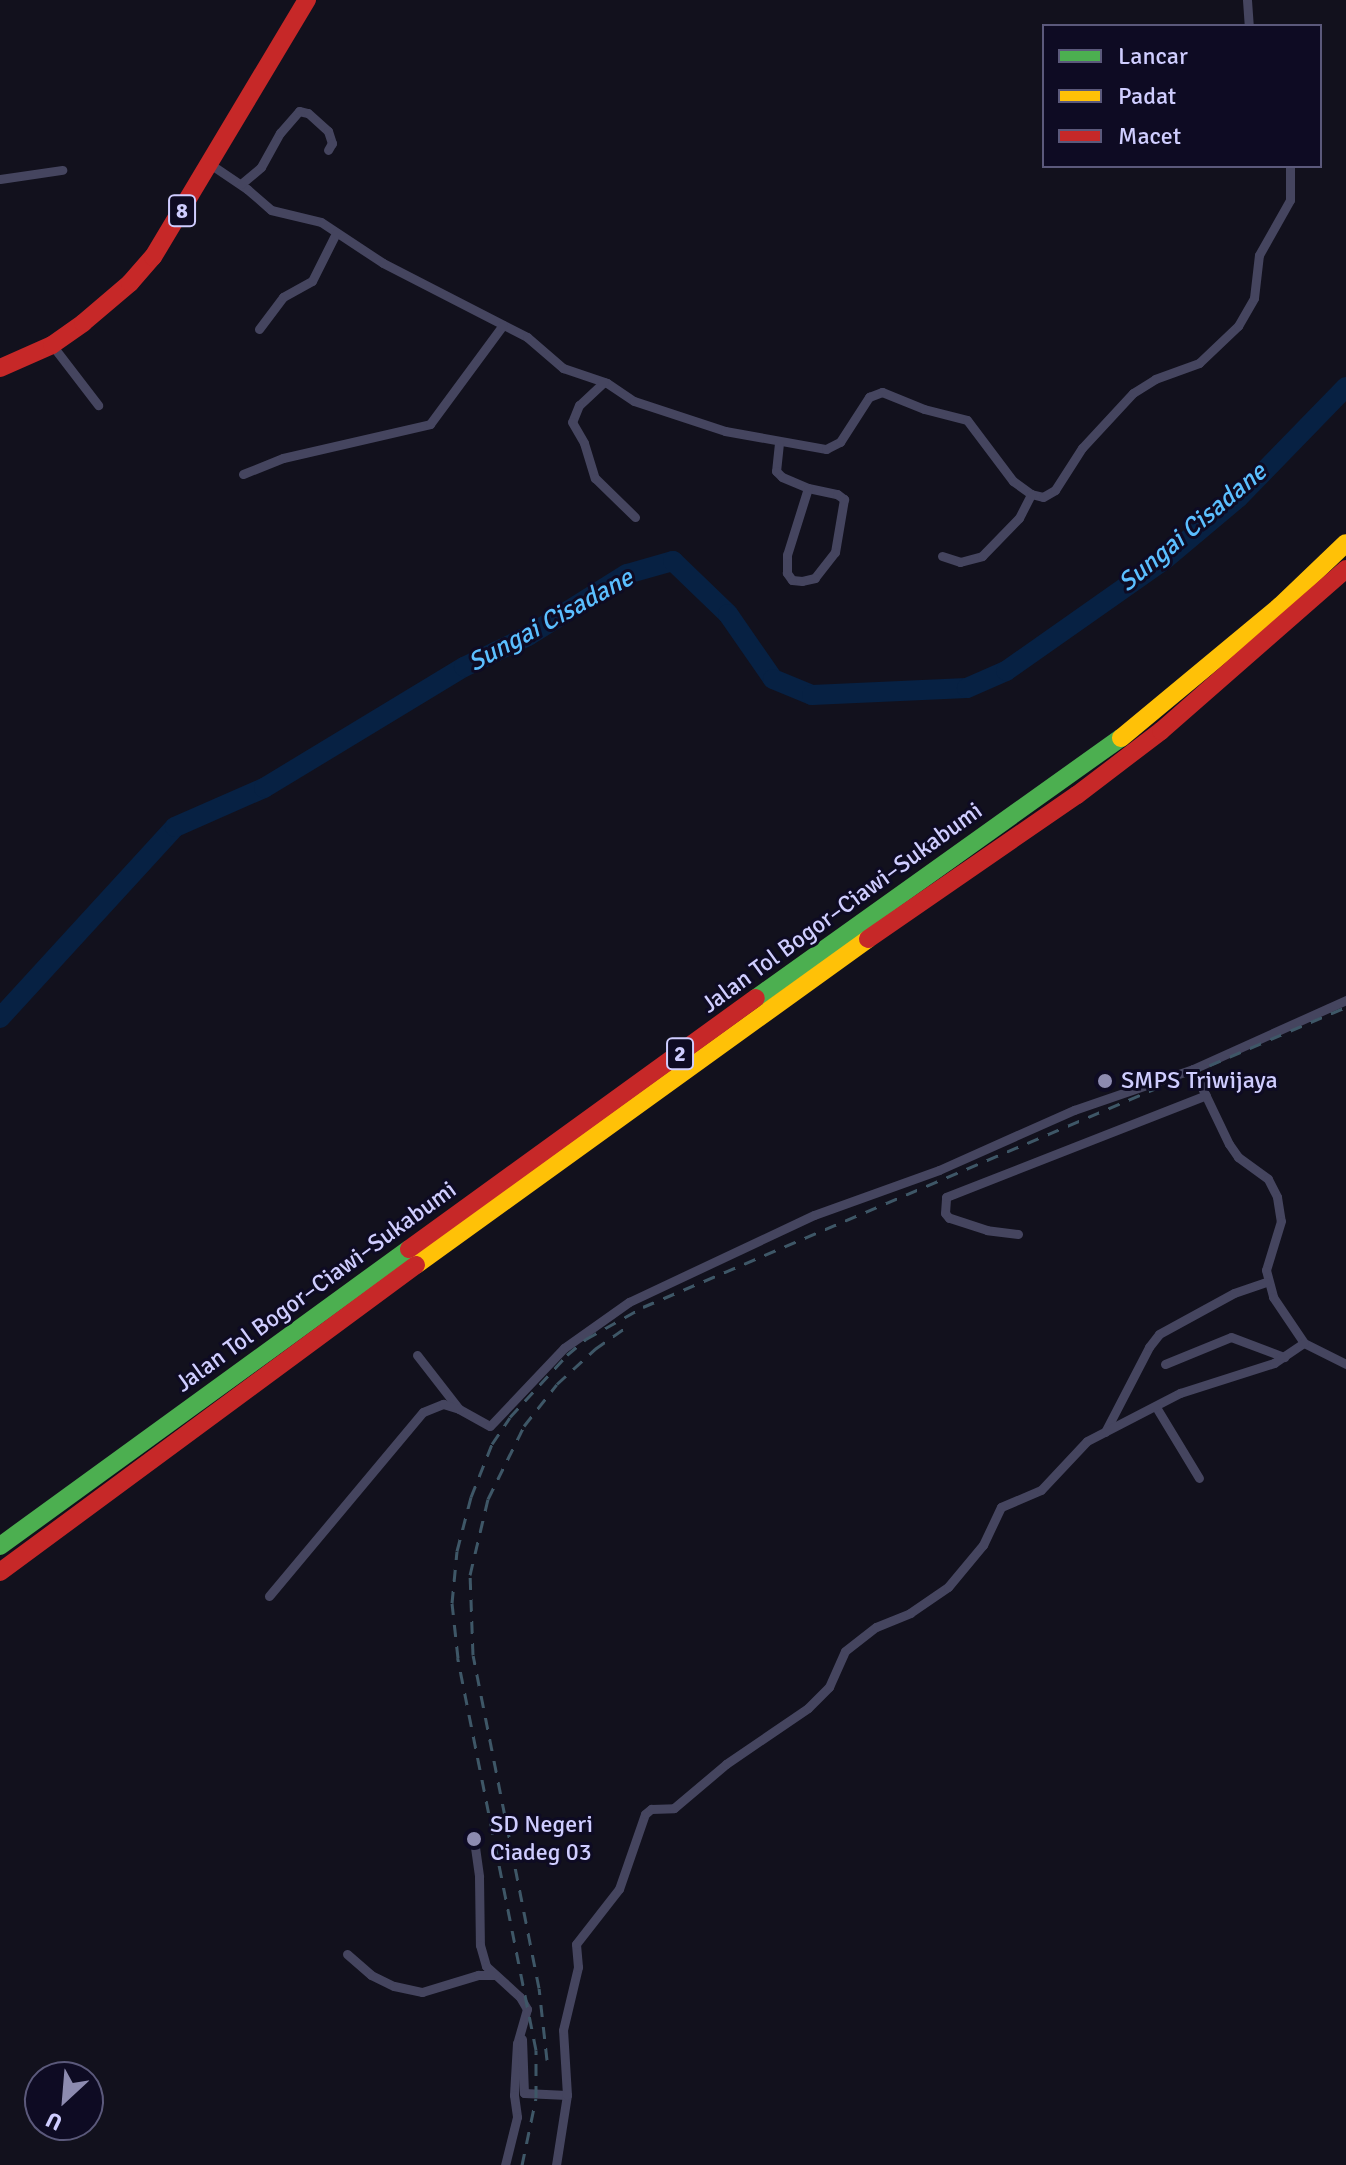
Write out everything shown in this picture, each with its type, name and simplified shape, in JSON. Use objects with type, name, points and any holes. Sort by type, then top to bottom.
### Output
[{"type":"highway","name":"8","points":[[0,368],[52,345],[130,283],[166,237],[307,0]]},
{"type":"highway","name":"Jalan Tol Bogor–Ciawi–Sukabumi","points":[[0,1546],[915,883],[1066,779],[1148,717],[1256,626],[1346,543]]},
{"type":"highway","name":"Jalan Tol Bogor–Ciawi–Sukabumi","points":[[0,1572],[301,1348],[925,898],[1077,795],[1161,731],[1346,569]]},
{"type":"street","points":[[1247,0],[1249,24]]},
{"type":"street","points":[[241,184],[261,167],[280,133],[299,111],[308,113],[328,131],[332,143],[328,150]]},
{"type":"street","points":[[210,164],[278,214],[315,219],[383,263],[527,337],[569,371],[604,382],[626,397],[655,409],[725,431],[823,449],[835,447],[869,397],[882,392],[924,409],[967,420],[1013,481],[1031,494],[1043,497],[1055,490],[1082,448],[1133,393],[1155,379],[1199,363],[1238,326],[1254,298],[1259,255],[1290,200],[1290,168]]},
{"type":"street","points":[[0,179],[62,170]]},
{"type":"street","points":[[259,329],[283,297],[312,281],[336,233]]},
{"type":"street","points":[[243,474],[283,458],[430,424],[503,325]]},
{"type":"street","points":[[52,345],[98,405]]},
{"type":"street","points":[[604,382],[579,405],[572,422],[584,443],[595,478],[635,517]]},
{"type":"street","points":[[779,443],[776,471],[789,482],[837,494],[844,499],[840,539],[829,563],[815,578],[792,580],[787,573],[787,555],[808,488]]},
{"type":"street","points":[[942,556],[960,562],[982,556],[1019,518],[1031,494]]},
{"type":"street","points":[[269,1596],[423,1412],[443,1404],[459,1409],[478,1422],[495,1424],[549,1361],[589,1327],[629,1302],[814,1215],[939,1170],[1074,1110],[1193,1069],[1346,1000]]},
{"type":"street","points":[[1193,1069],[1234,1152],[1268,1179],[1277,1197],[1281,1221],[1267,1263],[1266,1282],[1304,1343],[1346,1364]]},
{"type":"street","points":[[1018,1234],[987,1230],[949,1218],[945,1213],[946,1197],[1206,1095]]},
{"type":"street","points":[[1105,1432],[1149,1347],[1159,1334],[1186,1316],[1266,1282]]},
{"type":"street","points":[[1165,1364],[1231,1337],[1284,1357]]},
{"type":"street","points":[[556,2165],[567,2095],[563,2030],[578,1967],[576,1944],[619,1889],[645,1814],[651,1809],[674,1808],[726,1764],[808,1708],[829,1687],[845,1651],[876,1627],[910,1613],[948,1587],[983,1545],[1001,1507],[1041,1490],[1082,1445],[1188,1390],[1254,1372],[1304,1343]]},
{"type":"street","points":[[417,1355],[459,1409]]},
{"type":"street","points":[[1156,1407],[1199,1478]]},
{"type":"street","points":[[474,1840],[479,1877],[480,1945],[486,1966],[520,1997],[527,2009],[517,2043],[514,2095],[517,2117],[505,2165]]},
{"type":"street","points":[[347,1954],[371,1975],[394,1986],[422,1992],[478,1975],[495,1975]]},
{"type":"street","points":[[522,2028],[524,2093],[567,2095]]},
{"type":"waterway","name":"Sungai Cisadane","points":[[0,1018],[175,827],[264,788],[464,667],[528,636],[627,574],[673,561],[728,614],[773,679],[812,695],[967,688],[1006,671],[1164,560],[1238,498],[1346,387]]},
{"type":"railway","points":[[522,2165],[536,2098],[536,2050],[458,1658],[452,1603],[457,1551],[471,1497],[492,1444],[510,1417],[567,1355],[586,1339],[643,1307],[1346,1007]]},
{"type":"railway","points":[[547,2060],[539,1988],[473,1655],[470,1575],[488,1499],[524,1426],[557,1384],[595,1349],[627,1327]]},
{"type":"traffic: fast","points":[[756,998],[1121,738]]},
{"type":"traffic: fast","points":[[0,1546],[409,1249]]},
{"type":"traffic: slow","points":[[1121,738],[1280,606],[1346,543]]},
{"type":"traffic: slow","points":[[416,1265],[868,939]]},
{"type":"traffic: jam","points":[[0,368],[52,345],[83,323],[130,283],[153,257],[307,0]]},
{"type":"traffic: jam","points":[[868,939],[1077,795],[1161,731],[1346,569]]},
{"type":"traffic: jam","points":[[409,1249],[756,998]]},
{"type":"traffic: jam","points":[[0,1572],[416,1265]]},
{"type":"place","name":"SMPS Triwijaya","points":[[1105,1081]]},
{"type":"place","name":"SD Negeri Ciadeg 03","points":[[474,1839]]}]
